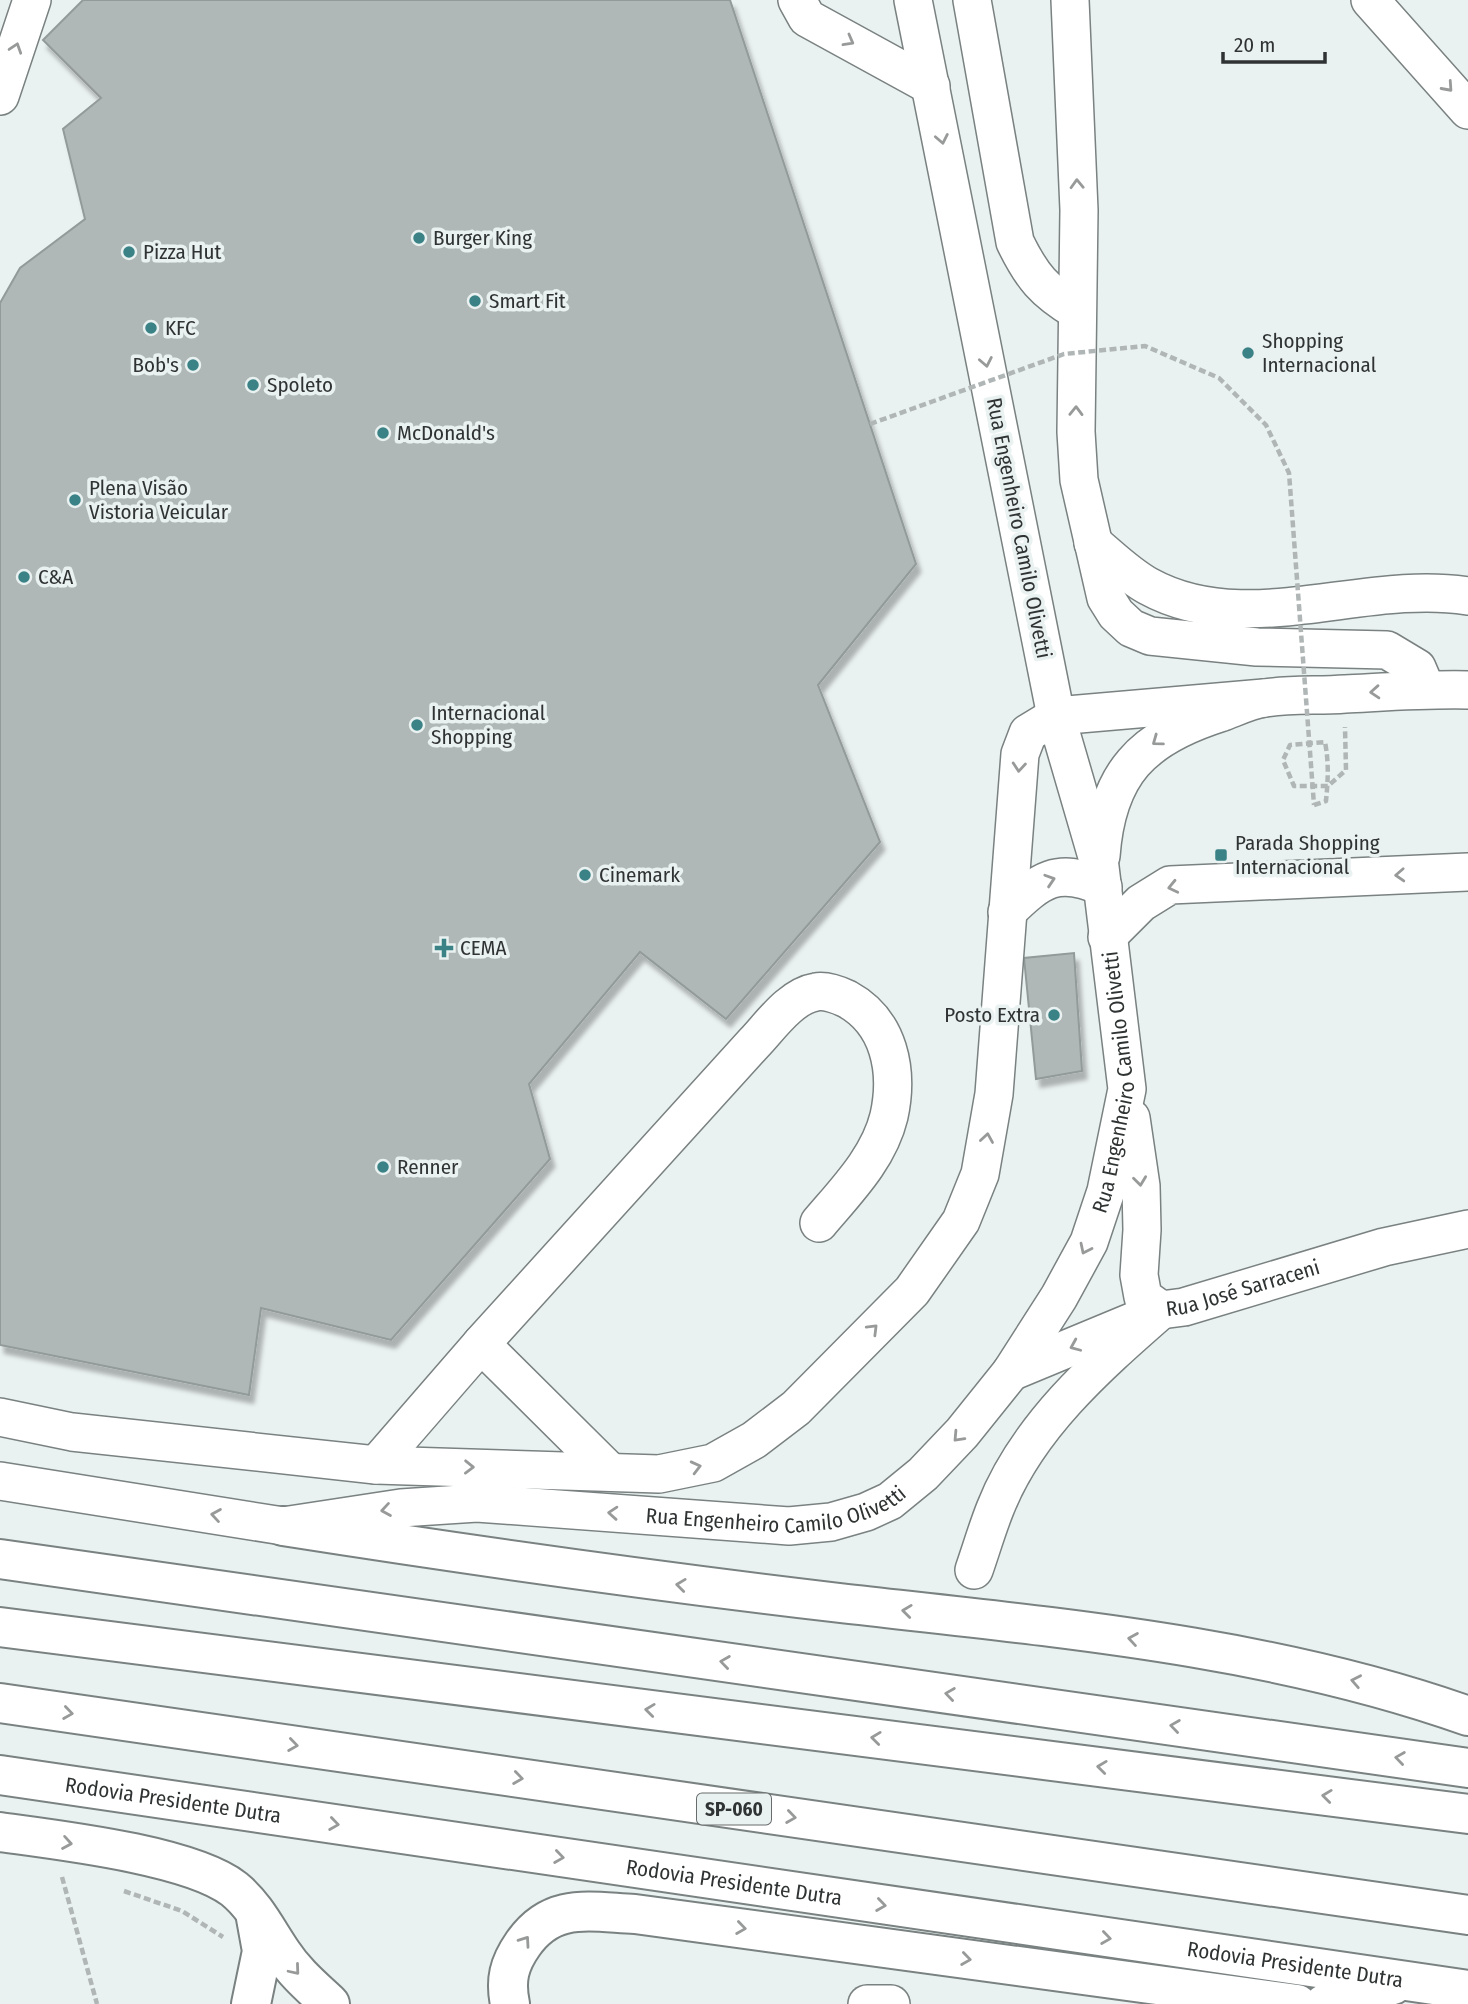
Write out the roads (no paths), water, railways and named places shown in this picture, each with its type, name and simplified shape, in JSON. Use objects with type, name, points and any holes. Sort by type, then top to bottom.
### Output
[{"type":"highway","points":[[283,1526],[652,1581],[1066,1629],[1190,1648],[1380,1686],[1468,1716]]},
{"type":"highway","points":[[0,1559],[1468,1768]]},
{"type":"highway","points":[[0,1627],[1468,1814]]},
{"type":"highway","name":"SP-060","points":[[0,1703],[1468,1915]]},
{"type":"highway","name":"Rodovia Presidente Dutra","points":[[0,1776],[1460,1989]]},
{"type":"highway","points":[[0,1832],[158,1860],[203,1871],[233,1889],[254,1909],[284,1956],[330,2004]]},
{"type":"highway","points":[[251,2004],[262,1951],[254,1909]]},
{"type":"highway","points":[[510,2004],[506,1975],[516,1953],[534,1928],[549,1917],[578,1911],[635,1914],[1297,2004]]},
{"type":"highway","points":[[1324,2004],[1407,1982]]},
{"type":"street","points":[[0,96],[32,0]]},
{"type":"street","points":[[797,0],[807,18],[931,86]]},
{"type":"street","name":"Rua Engenheiro Camilo Olivetti","points":[[0,1481],[283,1526],[401,1508],[477,1503],[789,1526],[831,1522],[866,1512],[890,1500],[923,1474],[962,1433],[1011,1372],[1059,1297],[1089,1242],[1109,1178],[1127,1089],[1102,877],[1056,716],[913,0]]},
{"type":"street","points":[[972,0],[1015,242],[1029,271],[1049,294],[1077,311]]},
{"type":"street","points":[[1070,0],[1079,210],[1079,480],[1100,583],[1115,614],[1131,628],[1150,636],[1256,647],[1378,648],[1418,668],[1426,689]]},
{"type":"street","points":[[1370,0],[1468,110]]},
{"type":"street","points":[[1383,0],[1411,46]]},
{"type":"street","points":[[1093,543],[1148,586],[1184,601],[1223,607],[1256,608],[1436,591],[1468,596]]},
{"type":"street","points":[[0,1417],[72,1432],[376,1465],[659,1474],[713,1463],[754,1440],[796,1408],[912,1291],[961,1222],[980,1174],[994,1094],[1020,754],[1028,733],[1056,716],[1264,698],[1426,689],[1468,690]]},
{"type":"street","points":[[1007,912],[1032,887],[1052,877],[1102,877],[1104,823],[1114,792],[1127,769],[1145,749],[1164,735],[1190,722],[1264,698]]},
{"type":"street","points":[[1107,937],[1141,902],[1170,885],[1468,872]]},
{"type":"street","points":[[376,1465],[481,1344],[755,1042],[797,999],[817,991],[840,995],[862,1007],[876,1022],[887,1046],[894,1080],[888,1117],[877,1147],[860,1175],[819,1223]]},
{"type":"street","name":"Rua José Sarraceni","points":[[1127,1089],[1140,1186],[1139,1284],[1143,1297],[1161,1310],[1184,1307],[1384,1247],[1468,1229]]},
{"type":"street","points":[[1011,1372],[1161,1310]]},
{"type":"street","points":[[974,1570],[995,1507],[1039,1434],[1094,1369],[1161,1310]]},
{"type":"street","points":[[481,1344],[609,1471]]},
{"type":"street","points":[[867,2004],[891,2004]]},
{"type":"place","name":"Burger King","points":[[419,238]]},
{"type":"place","name":"Pizza Hut","points":[[129,252]]},
{"type":"place","name":"Smart Fit","points":[[475,301]]},
{"type":"place","name":"KFC","points":[[151,328]]},
{"type":"place","name":"Shopping Internacional","points":[[1248,353]]},
{"type":"place","name":"Bob's","points":[[193,365]]},
{"type":"place","name":"Spoleto","points":[[253,385]]},
{"type":"place","name":"McDonald's","points":[[383,433]]},
{"type":"place","name":"Plena Visão Vistoria Veicular","points":[[75,500]]},
{"type":"place","name":"C&A","points":[[24,577]]},
{"type":"place","name":"Internacional Shopping","points":[[417,725]]},
{"type":"place","name":"Parada Shopping Internacional","points":[[1221,855]]},
{"type":"place","name":"Cinemark","points":[[585,875]]},
{"type":"place","name":"CEMA","points":[[444,948]]},
{"type":"place","name":"Posto Extra","points":[[1054,1015]]},
{"type":"place","name":"Renner","points":[[383,1167]]}]
